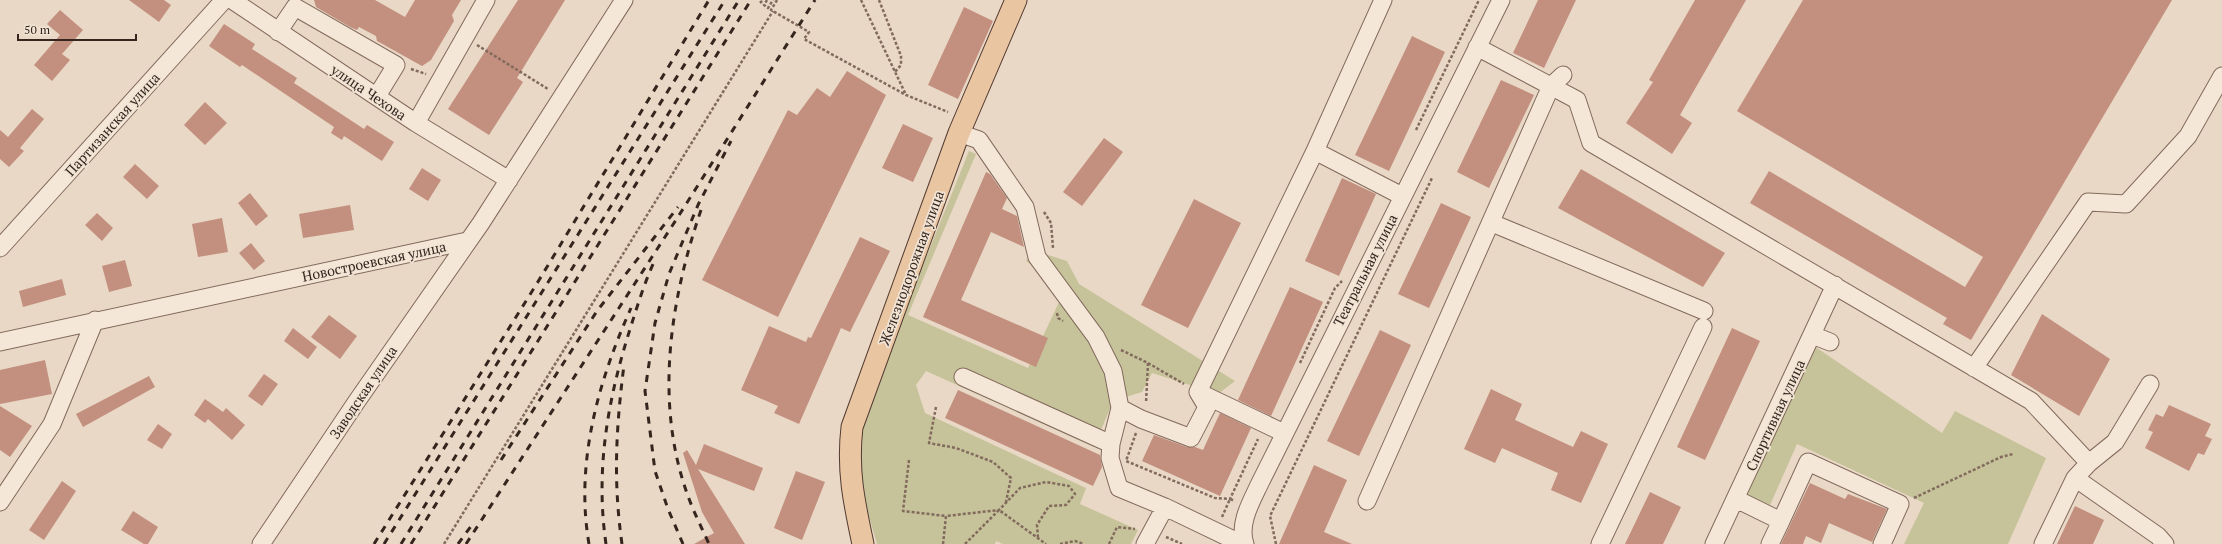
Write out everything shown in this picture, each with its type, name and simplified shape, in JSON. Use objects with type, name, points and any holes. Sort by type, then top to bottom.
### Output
[{"type":"main road","name":"Железнодорожная улица","points":[[863,544],[852,490],[849,455],[852,427],[959,133],[1016,0]]},
{"type":"street","name":"Партизанская улица","points":[[0,248],[224,0]]},
{"type":"street","name":"улица Чехова","points":[[232,0],[416,123],[509,180]]},
{"type":"street","points":[[416,123],[486,0]]},
{"type":"street","points":[[467,241],[509,180],[624,0]]},
{"type":"street","points":[[1198,392],[1315,151],[1383,0]]},
{"type":"street","name":"Театральная улица","points":[[1246,544],[1242,535],[1243,524],[1260,483],[1500,0]]},
{"type":"street","points":[[278,32],[295,7],[396,64],[377,96]]},
{"type":"street","points":[[1476,47],[1557,81],[1577,100],[1591,143],[2031,401],[2089,463]]},
{"type":"street","points":[[1974,368],[2088,202],[2126,204],[2188,136],[2222,76]]},
{"type":"street","points":[[1367,501],[1557,81]]},
{"type":"street","points":[[959,133],[979,140],[1025,207],[1037,257],[1096,337],[1113,370],[1120,408],[1111,444],[1110,458],[1119,488],[1165,507],[1242,544]]},
{"type":"street","points":[[1315,151],[1402,196]]},
{"type":"street","points":[[1492,223],[1704,310]]},
{"type":"street","name":"Новостроевская улица","points":[[0,342],[95,320],[467,241]]},
{"type":"street","name":"Заводская улица","points":[[261,544],[467,241]]},
{"type":"street","name":"Спортивная улица","points":[[1714,544],[1835,285]]},
{"type":"street","points":[[0,502],[52,424],[95,320]]},
{"type":"street","points":[[1600,544],[1703,327]]},
{"type":"street","points":[[1812,335],[1830,342]]},
{"type":"street","points":[[963,377],[1111,444]]},
{"type":"street","points":[[2043,544],[2076,478],[2089,463],[2115,442],[2150,384]]},
{"type":"street","points":[[1120,408],[1141,420],[1191,438],[1207,407],[1198,392]]},
{"type":"street","points":[[1198,392],[1284,433]]},
{"type":"street","points":[[1770,544],[1808,462],[1900,504],[1882,544]]},
{"type":"street","points":[[2076,478],[2158,536],[2165,544]]},
{"type":"street","points":[[1736,499],[1781,521]]},
{"type":"street","points":[[1148,537],[1165,507]]},
{"type":"path","points":[[760,3],[763,0]]},
{"type":"path","points":[[768,0],[764,5],[768,8],[773,0]]},
{"type":"path","points":[[444,544],[772,11],[771,10],[777,0]]},
{"type":"path","points":[[861,0],[906,95]]},
{"type":"path","points":[[879,0],[901,56],[901,66],[895,72]]},
{"type":"path","points":[[1415,133],[1480,0]]},
{"type":"path","points":[[772,11],[809,32],[804,39],[906,95],[949,113]]},
{"type":"path","points":[[465,38],[549,89]]},
{"type":"path","points":[[396,64],[442,79]]},
{"type":"path","points":[[1276,544],[1270,516],[1433,177]]},
{"type":"path","points":[[1298,366],[1335,288],[1343,280]]},
{"type":"path","points":[[1148,363],[1198,392]]},
{"type":"path","points":[[936,407],[929,442],[956,448],[993,462],[1011,478],[1006,503]]},
{"type":"path","points":[[1230,499],[1265,424]]},
{"type":"path","points":[[1900,504],[2001,457],[2013,454]]},
{"type":"path","points":[[909,460],[903,511],[946,516],[999,510],[1046,544]]},
{"type":"path","points":[[965,544],[1020,488],[1046,482],[1069,486],[1075,494],[1066,505],[1049,506],[1037,525],[1038,538]]},
{"type":"path","points":[[943,544],[946,516]]},
{"type":"path","points":[[1108,544],[1117,527],[1148,537]]},
{"type":"path","points":[[1060,544],[1074,541],[1084,544]]},
{"type":"shaded area","points":[[969,151],[976,154],[908,315],[1028,368],[1060,300],[1046,275],[1026,261],[1032,250],[1067,261],[1079,284],[1235,381],[1218,394],[1152,373],[1142,392],[1113,401],[1094,447],[926,371],[916,385],[925,413],[1086,488],[1080,504],[1138,530],[1131,544],[1003,544],[996,541],[995,544],[877,544],[857,474],[858,426]]},
{"type":"shaded area","points":[[1814,346],[1942,433],[1955,411],[2046,458],[2008,544],[1904,544],[1924,503],[1797,444],[1770,505],[1747,495]]},
{"type":"building","points":[[129,0],[164,0],[171,5],[159,22]]},
{"type":"building","points":[[314,0],[375,0],[405,17],[415,0],[461,0],[452,15],[454,21],[431,60],[422,66],[377,41],[376,36],[359,27],[357,30],[350,27],[316,7]]},
{"type":"building","points":[[518,0],[565,0],[517,78],[523,82],[489,135],[448,109]]},
{"type":"building","points":[[1538,0],[1576,0],[1544,68],[1513,53]]},
{"type":"building","points":[[1695,0],[1746,0],[1680,115],[1692,123],[1672,154],[1626,123],[1653,82],[1649,80]]},
{"type":"building","points":[[1803,0],[2172,0],[1971,340],[1943,324],[1947,318],[1750,203],[1769,171],[1965,287],[1983,257],[1737,111]]},
{"type":"building","points":[[964,7],[993,21],[958,99],[928,85]]},
{"type":"building","points":[[60,10],[83,30],[62,54],[70,60],[52,81],[34,65],[60,35],[47,24]]},
{"type":"building","points":[[224,24],[255,44],[252,49],[297,78],[294,83],[364,129],[367,125],[394,142],[382,161],[344,136],[342,140],[331,133],[334,127],[242,65],[240,67],[209,46]]},
{"type":"building","points":[[1412,36],[1445,52],[1389,171],[1355,155]]},
{"type":"building","points":[[847,71],[886,95],[778,317],[702,280],[788,110],[797,115],[817,88],[830,97]]},
{"type":"building","points":[[1501,80],[1534,95],[1489,188],[1457,172]]},
{"type":"building","points":[[205,102],[227,123],[205,145],[184,125]]},
{"type":"building","points":[[32,109],[44,119],[20,148],[24,151],[9,167],[0,159],[0,130],[8,137]]},
{"type":"building","points":[[903,124],[933,138],[913,182],[882,168]]},
{"type":"building","points":[[1104,138],[1123,152],[1082,206],[1063,192]]},
{"type":"building","points":[[135,164],[159,186],[147,199],[123,177]]},
{"type":"building","points":[[422,168],[441,180],[428,201],[409,189]]},
{"type":"building","points":[[1581,169],[1725,253],[1703,287],[1558,208]]},
{"type":"building","points":[[986,172],[990,174],[1007,198],[1002,209],[1017,216],[1024,247],[991,232],[961,300],[1048,338],[1036,367],[923,317]]},
{"type":"building","points":[[1342,178],[1376,194],[1339,276],[1305,261]]},
{"type":"building","points":[[250,193],[268,216],[256,226],[238,203]]},
{"type":"building","points":[[1194,199],[1241,223],[1188,328],[1141,305]]},
{"type":"building","points":[[1441,203],[1471,217],[1429,308],[1398,294]]},
{"type":"building","points":[[350,205],[354,230],[303,238],[299,214]]},
{"type":"building","points":[[97,213],[113,228],[102,241],[85,225]]},
{"type":"building","points":[[222,218],[228,252],[198,257],[192,224]]},
{"type":"building","points":[[860,237],[890,251],[850,332],[841,328],[799,424],[774,413],[778,406],[741,390],[769,326],[806,342],[808,337],[811,338]]},
{"type":"building","points":[[251,243],[265,261],[254,270],[239,253]]},
{"type":"building","points":[[125,260],[132,286],[109,292],[102,266]]},
{"type":"building","points":[[62,279],[66,295],[23,307],[19,291]]},
{"type":"building","points":[[1290,287],[1323,302],[1271,416],[1238,400]]},
{"type":"building","points":[[2042,314],[2110,359],[2079,416],[2011,375]]},
{"type":"building","points":[[329,315],[357,336],[340,359],[311,337]]},
{"type":"building","points":[[293,328],[317,347],[308,359],[284,341]]},
{"type":"building","points":[[1732,328],[1760,341],[1705,460],[1677,447]]},
{"type":"building","points":[[1380,330],[1411,345],[1359,456],[1327,441]]},
{"type":"building","points":[[45,360],[52,394],[0,404],[0,370]]},
{"type":"building","points":[[264,374],[278,384],[262,406],[248,396]]},
{"type":"building","points":[[149,376],[155,387],[83,427],[76,414]]},
{"type":"building","points":[[1491,389],[1522,404],[1515,420],[1573,447],[1581,431],[1608,444],[1581,503],[1551,490],[1558,473],[1502,448],[1495,463],[1464,449]]},
{"type":"building","points":[[958,390],[1100,455],[1102,467],[1093,486],[945,418]]},
{"type":"building","points":[[205,399],[223,412],[226,408],[245,425],[232,440],[208,419],[205,423],[194,415]]},
{"type":"building","points":[[2169,405],[2211,424],[2205,436],[2212,439],[2204,455],[2198,453],[2189,471],[2145,448],[2153,432],[2148,430],[2156,414],[2163,417]]},
{"type":"building","points":[[0,406],[32,426],[10,457],[0,450]]},
{"type":"building","points":[[1220,413],[1251,428],[1220,496],[1142,461],[1154,435],[1187,447],[1195,447],[1203,450]]},
{"type":"building","points":[[158,424],[172,434],[162,449],[147,440]]},
{"type":"building","points":[[704,444],[763,468],[754,491],[698,469],[745,544],[694,544],[714,533],[702,512],[683,453],[687,450],[696,465]]},
{"type":"building","points":[[1314,465],[1347,480],[1324,532],[1352,544],[1279,544]]},
{"type":"building","points":[[796,471],[825,482],[802,540],[774,528]]},
{"type":"building","points":[[62,481],[76,491],[44,540],[29,530]]},
{"type":"building","points":[[1810,483],[1845,499],[1848,494],[1887,509],[1872,542],[1829,523],[1821,543],[1806,536],[1803,544],[1781,544]]},
{"type":"building","points":[[1650,492],[1681,507],[1663,544],[1625,544]]},
{"type":"building","points":[[2075,506],[2104,520],[2093,544],[2057,544]]},
{"type":"building","points":[[133,511],[158,527],[148,544],[144,544],[121,530]]},
{"type":"railway","points":[[374,544],[536,285],[709,0]]},
{"type":"railway","points":[[384,544],[725,0]]},
{"type":"railway","points":[[401,544],[739,0]]},
{"type":"railway","points":[[411,544],[751,0]]},
{"type":"railway","points":[[466,544],[676,220],[815,0]]},
{"type":"railway","points":[[683,544],[668,509],[655,471],[645,391],[655,323],[669,274],[698,205],[731,141]]},
{"type":"railway","points":[[501,460],[597,311],[678,207]]},
{"type":"railway","points":[[701,210],[681,280],[674,316],[670,352],[669,389],[671,425],[678,461],[690,502],[709,544]]},
{"type":"railway","points":[[606,544],[602,488],[603,461],[610,407],[631,326],[655,260]]},
{"type":"railway","points":[[589,544],[585,514],[585,483],[587,453],[592,423],[609,365],[631,308]]},
{"type":"railway","points":[[622,544],[617,498],[617,433],[624,365]]},
{"type":"railway","points":[[458,544],[474,522]]}]
